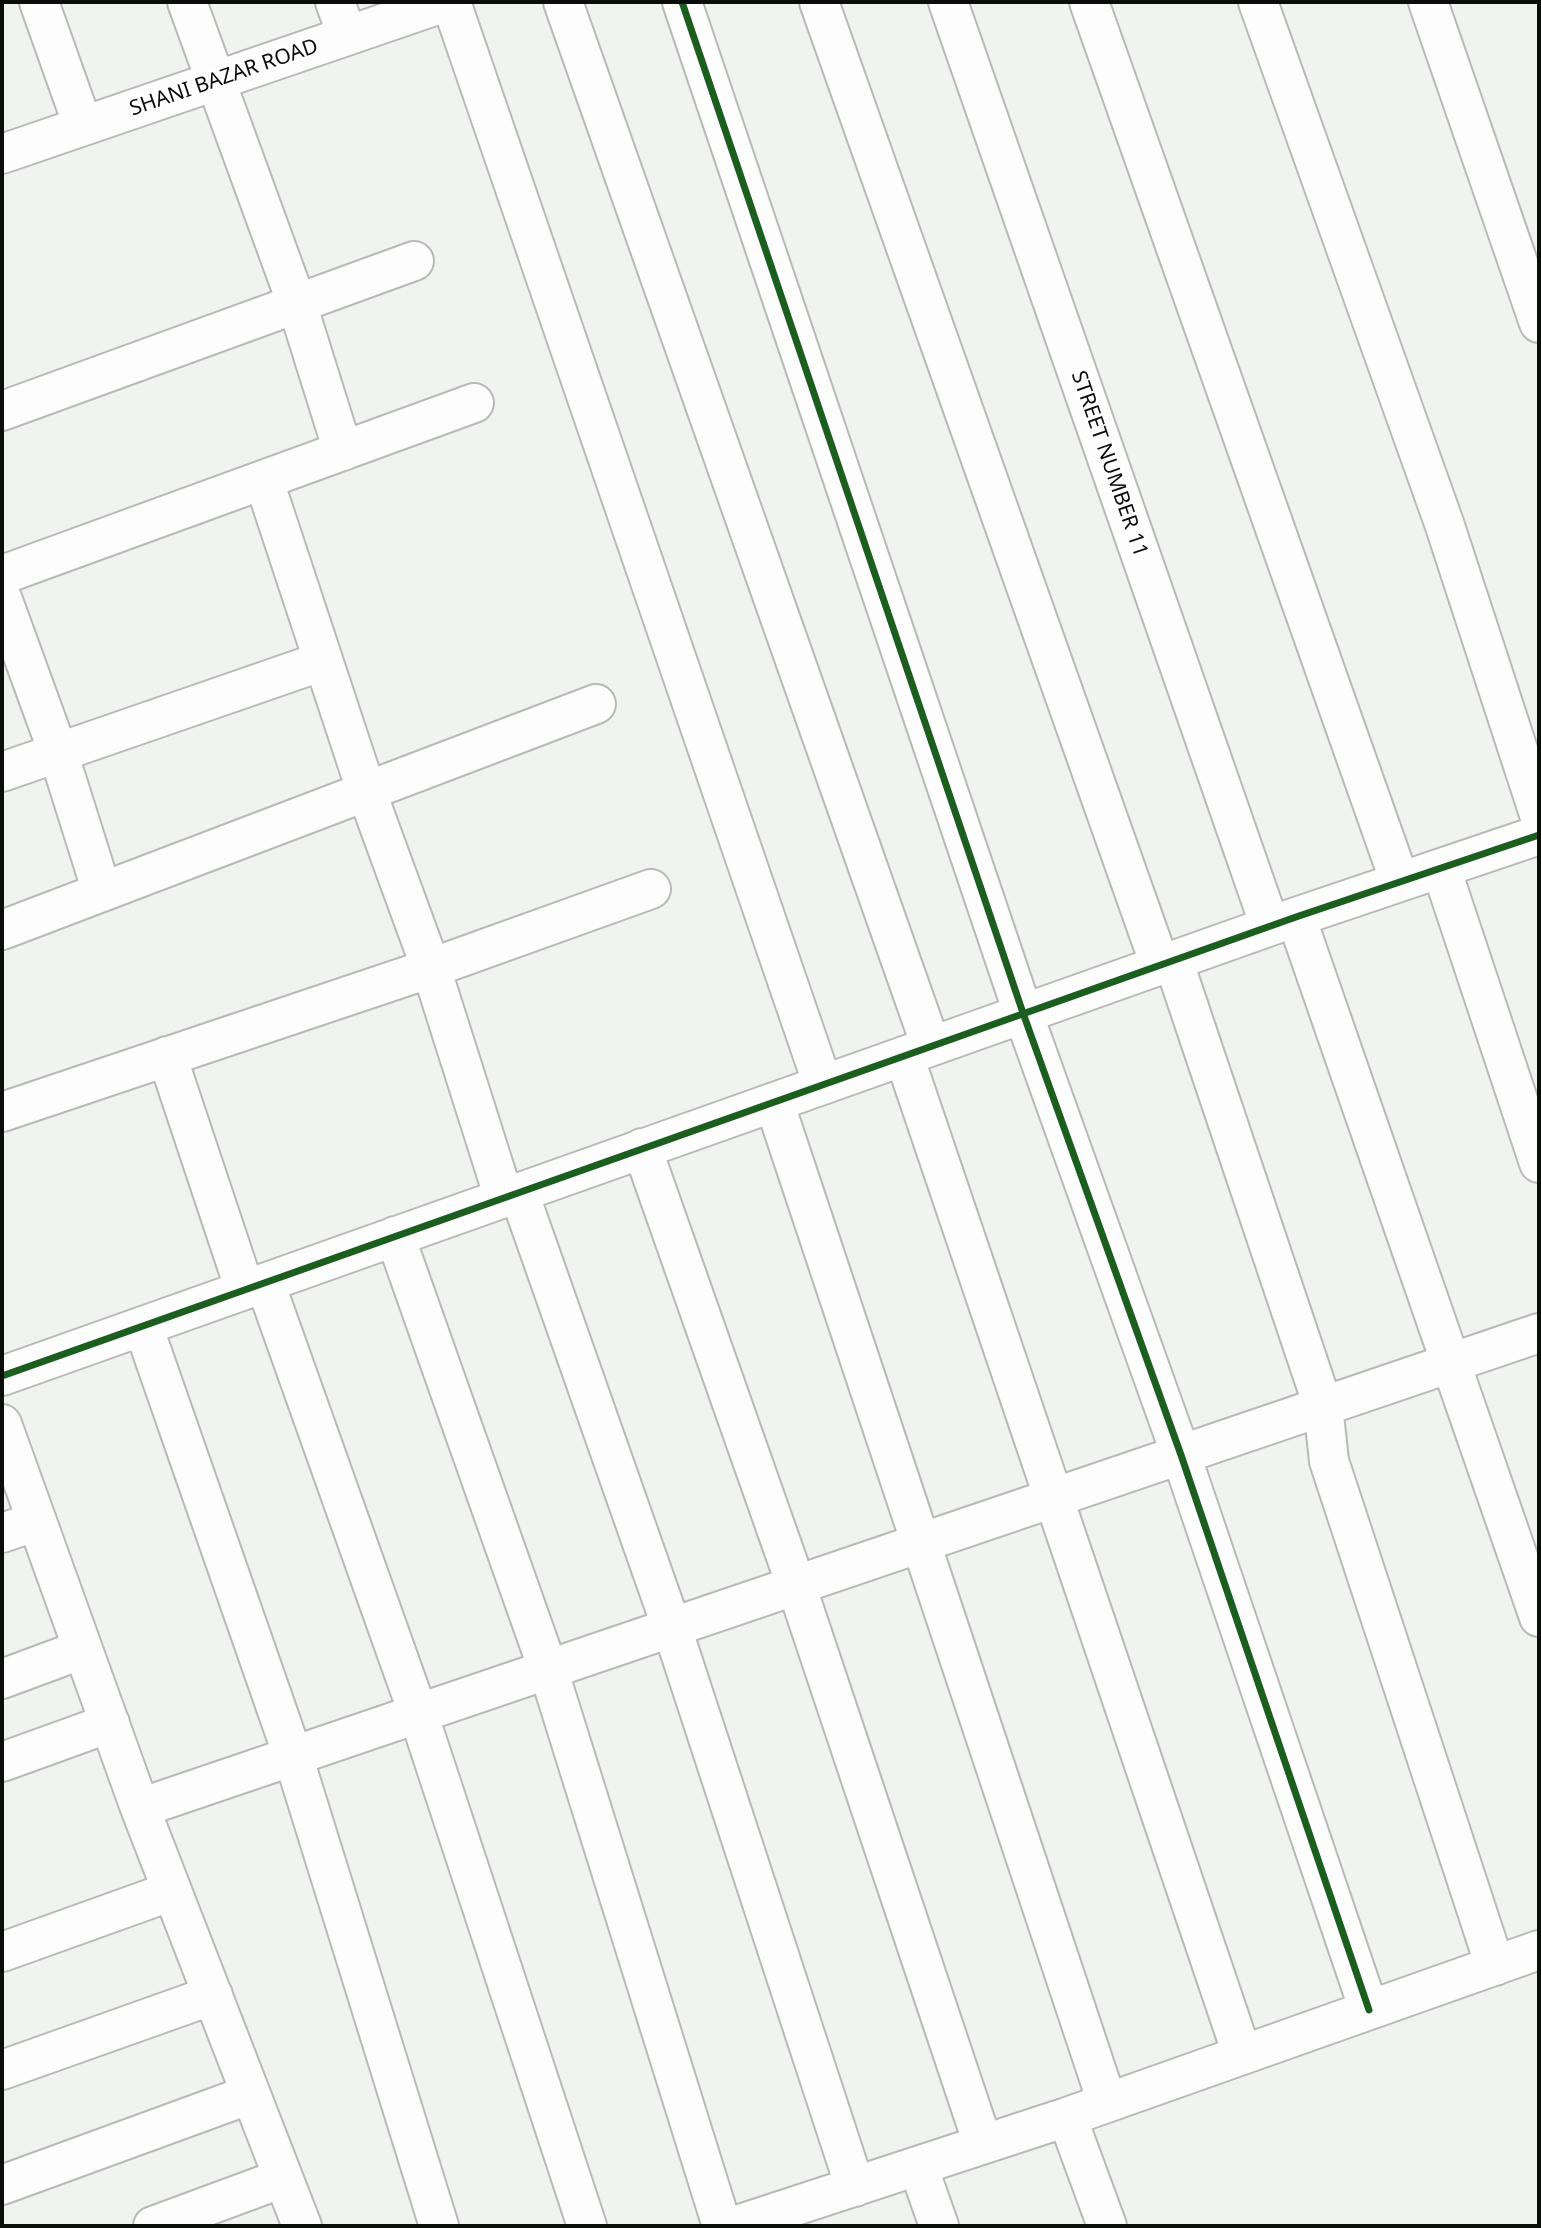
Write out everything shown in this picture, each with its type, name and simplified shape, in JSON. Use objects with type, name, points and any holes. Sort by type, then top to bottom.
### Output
[{"type":"street","points":[[39,2],[83,126]]},
{"type":"street","points":[[187,2],[297,304],[343,451]]},
{"type":"street","name":"SHANI BAZAR ROAD","points":[[2,154],[216,80],[341,19],[446,2]]},
{"type":"street","points":[[452,2],[823,1085]]},
{"type":"street","points":[[563,2],[918,1051],[1053,1498],[1242,2054]]},
{"type":"street","points":[[682,2],[1023,1013],[1181,1454],[1369,2010]]},
{"type":"street","points":[[819,2],[1167,962],[1324,1406],[1329,1461],[1495,1966]]},
{"type":"street","name":"STREET NUMBER 11","points":[[948,2],[1283,921],[1452,1363],[1539,1617]]},
{"type":"street","points":[[1089,2],[1400,882]]},
{"type":"street","points":[[1258,2],[1444,523],[1539,814]]},
{"type":"street","points":[[1428,2],[1539,323]]},
{"type":"street","points":[[2,411],[414,261]]},
{"type":"street","points":[[2,575],[474,403]]},
{"type":"street","points":[[264,481],[367,793],[511,1195],[672,1628],[855,2187]]},
{"type":"street","points":[[2,598],[58,752],[102,892]]},
{"type":"street","points":[[2,772],[323,661]]},
{"type":"street","points":[[2,930],[596,704]]},
{"type":"street","points":[[2,1376],[1283,921],[1539,835]]},
{"type":"street","points":[[1441,868],[1539,1163]]},
{"type":"street","points":[[2,1112],[431,968],[651,889]]},
{"type":"street","points":[[167,1056],[418,1713],[587,2226]]},
{"type":"street","points":[[774,1102],[923,1542],[1107,2102]]},
{"type":"street","points":[[642,1149],[796,1585],[983,2144]]},
{"type":"street","points":[[395,1236],[548,1670],[722,2226]]},
{"type":"street","points":[[143,1326],[293,1756],[439,2226]]},
{"type":"street","points":[[140,1808],[1539,1333]]},
{"type":"street","points":[[2,1424],[19,1527],[83,1649],[140,1808],[302,2226]]},
{"type":"street","points":[[2,1679],[83,1649]]},
{"type":"street","points":[[2,1762],[110,1723]]},
{"type":"street","points":[[2,1952],[172,1891]]},
{"type":"street","points":[[734,2226],[791,2217],[855,2187],[1067,2117],[1539,1950]]},
{"type":"street","points":[[2,2070],[213,1995]]},
{"type":"street","points":[[2,2185],[251,2094]]},
{"type":"street","points":[[1067,2117],[1107,2226]]},
{"type":"street","points":[[918,2166],[939,2226]]},
{"type":"street","points":[[153,2226],[284,2178]]},
{"type":"cycle path","points":[[682,2],[1023,1013],[1181,1455],[1369,2010]]},
{"type":"cycle path","points":[[2,1376],[1296,917],[1539,835]]}]
